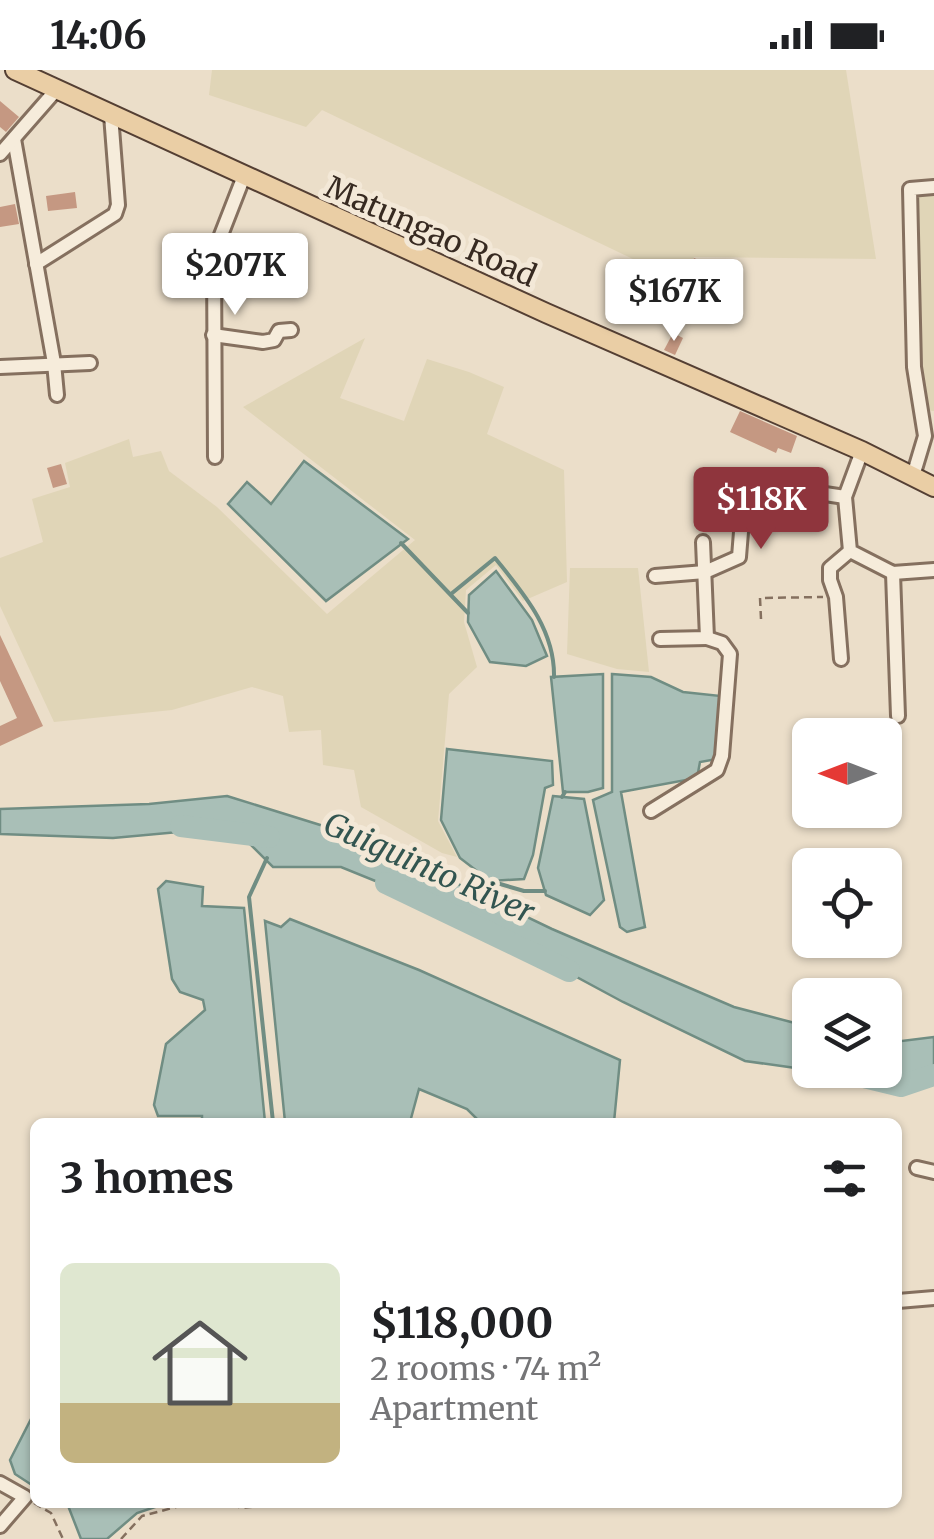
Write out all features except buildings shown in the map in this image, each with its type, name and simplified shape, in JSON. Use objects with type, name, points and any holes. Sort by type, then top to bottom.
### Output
[{"type":"main road","name":"Matungao Road","points":[[15,70],[546,313],[862,451],[934,487]]},
{"type":"street","points":[[0,154],[57,89]]},
{"type":"street","points":[[36,264],[115,214],[118,205],[112,115]]},
{"type":"street","points":[[14,139],[57,395]]},
{"type":"street","points":[[215,458],[214,254],[244,176]]},
{"type":"street","points":[[913,476],[925,436],[914,366],[910,189],[934,187]]},
{"type":"street","points":[[213,336],[263,342],[274,340],[280,331],[291,330]]},
{"type":"street","points":[[0,367],[90,362]]},
{"type":"street","points":[[850,551],[846,496],[862,451]]},
{"type":"street","points":[[654,576],[706,572],[739,558],[745,482],[846,496]]},
{"type":"street","points":[[703,542],[707,638]]},
{"type":"street","points":[[850,551],[893,573],[934,570]]},
{"type":"street","points":[[841,658],[830,568],[850,551]]},
{"type":"street","points":[[893,573],[898,716]]},
{"type":"street","points":[[650,811],[718,770],[730,654],[722,643],[707,638],[660,639]]},
{"type":"street","points":[[917,1168],[934,1172]]},
{"type":"street","points":[[902,1301],[934,1298]]},
{"type":"street","points":[[0,1483],[25,1497],[0,1526]]},
{"type":"path","points":[[761,619],[760,598],[836,597]]},
{"type":"path","points":[[25,1497],[30,1500]]},
{"type":"path","points":[[43,1508],[51,1513],[63,1539]]},
{"type":"path","points":[[121,1539],[142,1516],[172,1508]]},
{"type":"shaded area","points":[[212,70],[846,70],[876,259],[694,257],[683,283],[322,110],[306,127],[209,95]]},
{"type":"shaded area","points":[[916,193],[934,194],[934,411],[924,410]]},
{"type":"shaded area","points":[[365,338],[340,398],[404,421],[427,359],[469,372],[504,387],[487,434],[564,470],[567,582],[523,601],[496,565],[466,590],[464,622],[477,667],[449,694],[438,821],[457,857],[442,853],[361,807],[354,770],[323,765],[321,730],[289,732],[283,696],[252,687],[172,710],[54,722],[0,606],[0,558],[43,542],[32,499],[70,487],[65,463],[129,439],[133,457],[161,451],[169,471],[217,507],[327,614],[415,540],[243,407]]},
{"type":"shaded area","points":[[570,568],[638,568],[649,672],[617,669],[567,654]]},
{"type":"water","points":[[304,461],[408,539],[326,601],[228,504],[247,482],[271,504]]},
{"type":"water","points":[[496,571],[532,620],[547,656],[526,666],[490,662],[468,622],[469,595]]},
{"type":"water","points":[[603,674],[603,788],[563,792],[551,677]]},
{"type":"water","points":[[612,674],[651,677],[683,692],[721,696],[717,759],[700,762],[697,778],[621,792],[645,927],[627,932],[620,927],[593,800],[612,792]]},
{"type":"water","points":[[447,749],[552,761],[553,785],[545,788],[533,855],[524,879],[490,881],[460,858],[441,820]]},
{"type":"water","points":[[227,796],[362,838],[552,929],[734,1007],[792,1022],[792,1068],[745,1061],[623,1002],[469,919],[341,867],[273,867],[233,827],[113,838],[0,834],[0,809],[149,804]]},
{"type":"water","points":[[553,796],[584,799],[604,900],[590,915],[546,895],[538,868]]},
{"type":"water","points":[[166,881],[203,887],[202,906],[244,908],[265,1118],[158,1116],[154,1105],[166,1044],[205,1010],[203,1000],[180,992],[172,979],[158,889]]},
{"type":"water","points":[[290,919],[419,970],[620,1060],[614,1118],[476,1118],[467,1109],[419,1089],[411,1118],[285,1118],[265,921],[281,927]]},
{"type":"water","points":[[934,1037],[934,1082],[902,1082],[902,1041]]},
{"type":"water","points":[[30,1421],[30,1484],[15,1474],[10,1460]]},
{"type":"water","points":[[69,1508],[152,1508],[137,1513],[107,1539],[81,1539]]},
{"type":"waterway","points":[[401,543],[468,613]]},
{"type":"waterway","points":[[451,594],[495,558],[543,627],[554,677]]},
{"type":"waterway","points":[[562,797],[565,792]]},
{"type":"waterway","name":"Guiguinto River","points":[[181,826],[269,837]]},
{"type":"waterway","points":[[267,858],[249,897],[273,1118]]},
{"type":"waterway","points":[[490,881],[524,891],[545,891]]},
{"type":"waterway","name":"Guiguinto River","points":[[386,883],[569,971]]},
{"type":"waterway","name":"Guiguinto River","points":[[902,1086],[934,1075]]}]
